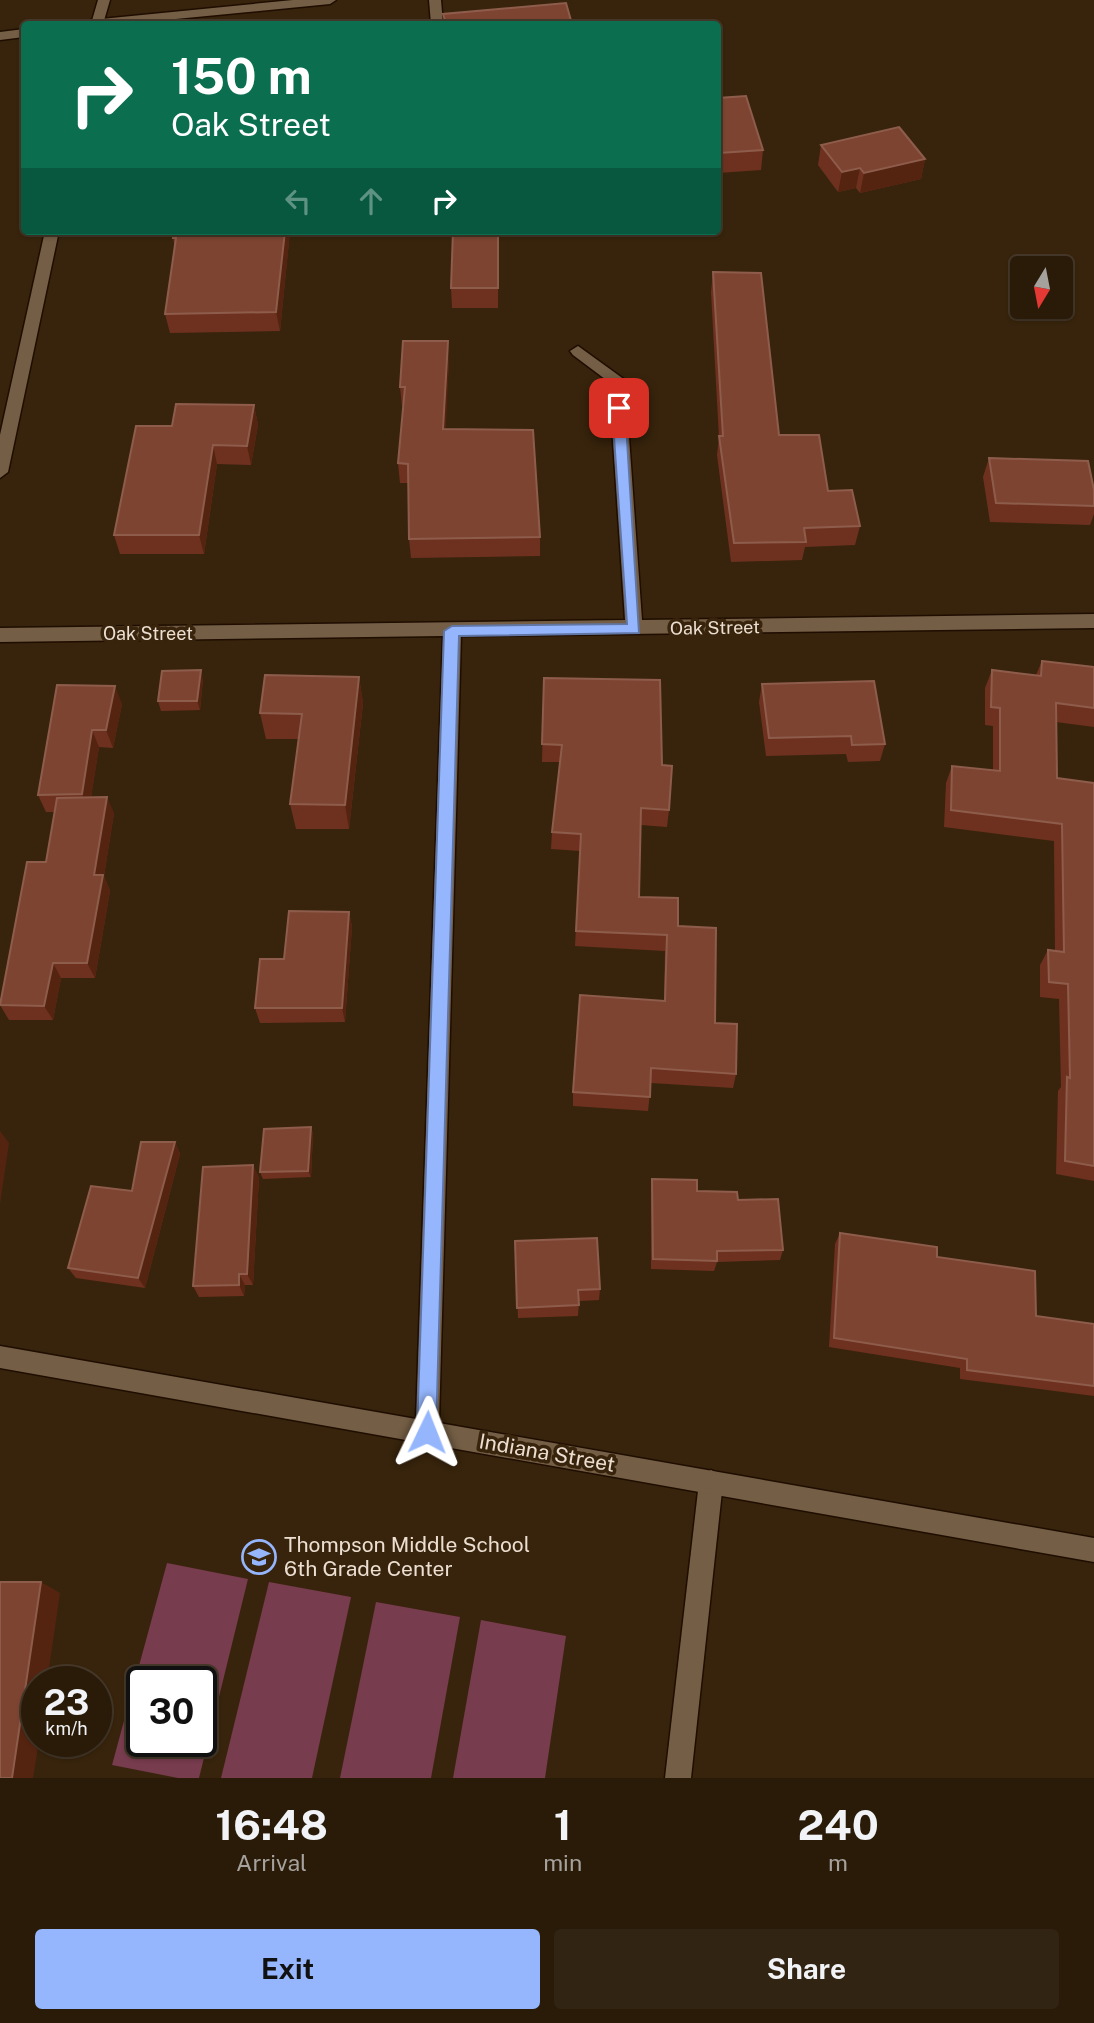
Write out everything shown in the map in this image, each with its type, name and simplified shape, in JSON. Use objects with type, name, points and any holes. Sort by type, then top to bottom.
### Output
[{"type":"street","points":[[98,21],[104,0]]},
{"type":"street","points":[[126,21],[330,0]]},
{"type":"street","points":[[435,0],[437,21]]},
{"type":"street","points":[[0,36],[21,33]]},
{"type":"street","points":[[0,472],[51,235]]},
{"type":"street","points":[[578,351],[617,380],[634,629]]},
{"type":"street","name":"Oak Street","points":[[0,635],[634,629],[1094,621]]},
{"type":"street","points":[[427,1432],[452,631]]},
{"type":"street","name":"Indiana Street","points":[[0,1357],[1094,1550]]},
{"type":"street","points":[[678,1778],[711,1482]]},
{"type":"shaded area","points":[[167,1563],[248,1579],[217,1705],[217,1666],[139,1666]]},
{"type":"shaded area","points":[[269,1582],[351,1597],[312,1778],[221,1778]]},
{"type":"shaded area","points":[[376,1602],[460,1617],[431,1778],[340,1778]]},
{"type":"shaded area","points":[[481,1620],[566,1636],[545,1778],[453,1778]]},
{"type":"shaded area","points":[[126,1714],[126,1757],[204,1757],[199,1778],[178,1778],[112,1765]]},
{"type":"building","points":[[566,3],[571,21],[445,21],[443,14]]},
{"type":"building","points":[[746,96],[763,150],[721,153],[721,98]]},
{"type":"building","points":[[899,127],[925,159],[864,173],[860,168],[842,172],[821,145]]},
{"type":"building","points":[[173,235],[285,235],[276,312],[165,314],[176,238],[173,238]]},
{"type":"building","points":[[453,235],[498,235],[498,288],[451,288]]},
{"type":"building","points":[[713,272],[761,273],[779,435],[819,435],[828,491],[852,490],[860,526],[804,528],[806,542],[734,543],[719,436],[723,436]]},
{"type":"building","points":[[403,341],[448,341],[443,429],[533,430],[540,537],[409,539],[408,464],[398,463],[405,387],[400,387]]},
{"type":"building","points":[[176,404],[254,405],[247,446],[213,445],[199,535],[114,535],[136,426],[172,426]]},
{"type":"building","points":[[989,458],[1088,461],[1094,490],[1094,506],[996,503]]},
{"type":"building","points":[[1042,661],[1094,667],[1094,708],[1056,703],[1057,778],[1094,783],[1094,1166],[1065,1161],[1067,1077],[1070,1078],[1068,984],[1049,982],[1048,950],[1064,952],[1062,824],[951,810],[952,766],[1000,771],[1000,708],[991,707],[992,670],[1041,676]]},
{"type":"building","points":[[201,670],[197,701],[158,701],[162,671]]},
{"type":"building","points":[[265,675],[359,677],[345,805],[290,804],[302,714],[260,713]]},
{"type":"building","points":[[544,678],[660,680],[662,765],[672,766],[669,810],[641,808],[639,897],[678,898],[678,926],[716,928],[715,1023],[737,1024],[736,1074],[651,1068],[650,1097],[573,1092],[580,995],[665,1001],[667,935],[576,931],[581,834],[552,832],[562,745],[542,744]]},
{"type":"building","points":[[874,681],[885,744],[852,745],[851,736],[769,738],[762,684]]},
{"type":"building","points":[[57,685],[115,686],[106,730],[92,730],[82,794],[38,795]]},
{"type":"building","points":[[107,797],[94,875],[103,875],[87,963],[53,963],[44,1006],[0,1005],[27,862],[46,862],[57,798]]},
{"type":"building","points":[[289,911],[349,912],[342,1008],[255,1008],[260,959],[284,959]]},
{"type":"building","points":[[311,1127],[308,1171],[260,1172],[264,1129]]},
{"type":"building","points":[[141,1142],[175,1142],[138,1278],[68,1268],[91,1186],[132,1191]]},
{"type":"building","points":[[253,1165],[247,1274],[239,1274],[239,1285],[193,1286],[203,1167]]},
{"type":"building","points":[[652,1179],[697,1180],[697,1191],[737,1192],[738,1200],[778,1199],[783,1250],[717,1251],[717,1261],[653,1259]]},
{"type":"building","points":[[840,1233],[937,1247],[937,1257],[1035,1271],[1036,1316],[1094,1324],[1094,1386],[967,1370],[967,1359],[834,1338]]},
{"type":"building","points":[[597,1238],[600,1289],[578,1290],[579,1305],[517,1308],[515,1241]]},
{"type":"building","points":[[0,1582],[41,1582],[29,1666],[21,1666],[21,1717],[12,1778],[0,1778]]},
{"type":"place","name":"Thompson Middle School 6th Grade Center","points":[[259,1557]]},
{"type":"route","points":[[427,1432],[452,631],[634,629],[619,408]]}]
